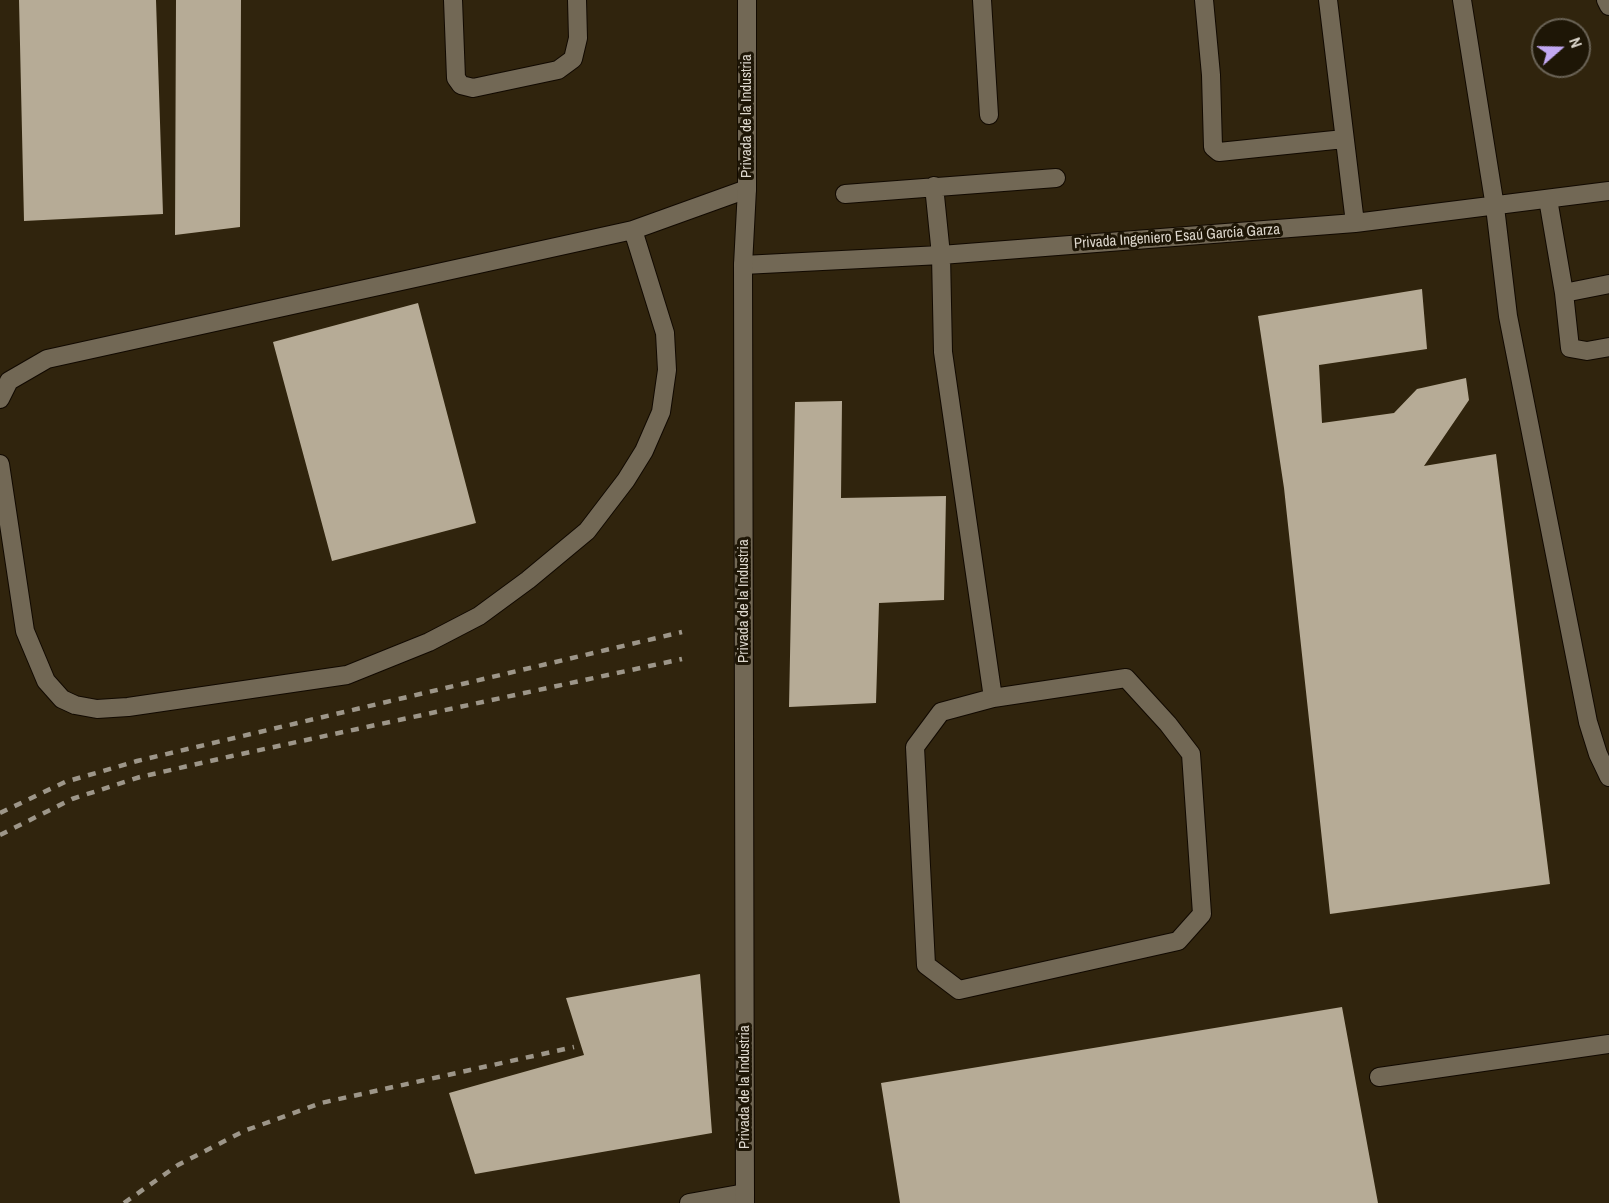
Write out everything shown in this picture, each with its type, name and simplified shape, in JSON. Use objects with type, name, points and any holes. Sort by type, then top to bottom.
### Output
[{"type":"street","points":[[453,0],[456,78],[461,85],[473,88],[558,70],[573,59],[578,38],[577,0]]},
{"type":"street","name":"Privada de la Industria","points":[[745,1198],[743,265],[747,189],[747,0]]},
{"type":"street","points":[[982,0],[989,115]]},
{"type":"street","points":[[1204,0],[1211,75],[1213,147],[1219,152],[1344,138]]},
{"type":"street","points":[[1328,0],[1355,223]]},
{"type":"street","points":[[1462,0],[1495,207],[1508,316],[1588,722],[1598,754],[1609,777]]},
{"type":"street","points":[[1606,0],[1609,6]]},
{"type":"street","points":[[845,194],[1056,178]]},
{"type":"street","points":[[933,186],[941,255],[943,352],[993,698]]},
{"type":"street","points":[[0,399],[9,381],[47,359],[633,230],[747,189]]},
{"type":"street","name":"Privada Ingeniero Esaú García Garza","points":[[743,265],[941,255],[1355,223],[1609,191]]},
{"type":"street","points":[[1548,199],[1564,293],[1570,348],[1587,351],[1609,347]]},
{"type":"street","points":[[0,464],[25,631],[46,681],[62,699],[75,705],[97,709],[128,707],[347,675],[429,642],[479,616],[587,531],[626,480],[644,451],[661,412],[667,370],[665,333],[633,230]]},
{"type":"street","points":[[1564,293],[1609,284]]},
{"type":"street","points":[[1126,678],[1168,724],[1191,754],[1202,914],[1178,941],[959,990],[926,965],[915,747],[941,712],[993,698],[1126,678]]},
{"type":"street","points":[[1379,1077],[1609,1044]]},
{"type":"street","points":[[689,1203],[745,1198]]},
{"type":"shaded area","points":[[0,0],[1609,0],[1609,1203],[0,1203]]},
{"type":"building","points":[[19,0],[156,0],[163,214],[24,221]]},
{"type":"building","points":[[176,0],[241,0],[240,227],[175,235]]},
{"type":"building","points":[[1422,289],[1427,349],[1319,365],[1322,423],[1394,413],[1417,389],[1466,378],[1469,400],[1424,466],[1496,454],[1550,884],[1330,914],[1284,488],[1258,316]]},
{"type":"building","points":[[418,303],[476,523],[332,561],[273,342]]},
{"type":"building","points":[[842,401],[841,498],[946,496],[944,600],[879,603],[876,703],[789,707],[795,402]]},
{"type":"building","points":[[700,974],[712,1133],[475,1174],[449,1093],[584,1055],[566,998]]},
{"type":"building","points":[[1342,1007],[1378,1203],[900,1203],[881,1083]]},
{"type":"railway","points":[[0,813],[65,782],[137,761],[682,632]]},
{"type":"railway","points":[[0,835],[72,799],[140,777],[682,659]]},
{"type":"railway","points":[[124,1203],[178,1165],[244,1131],[321,1103],[574,1047]]}]
